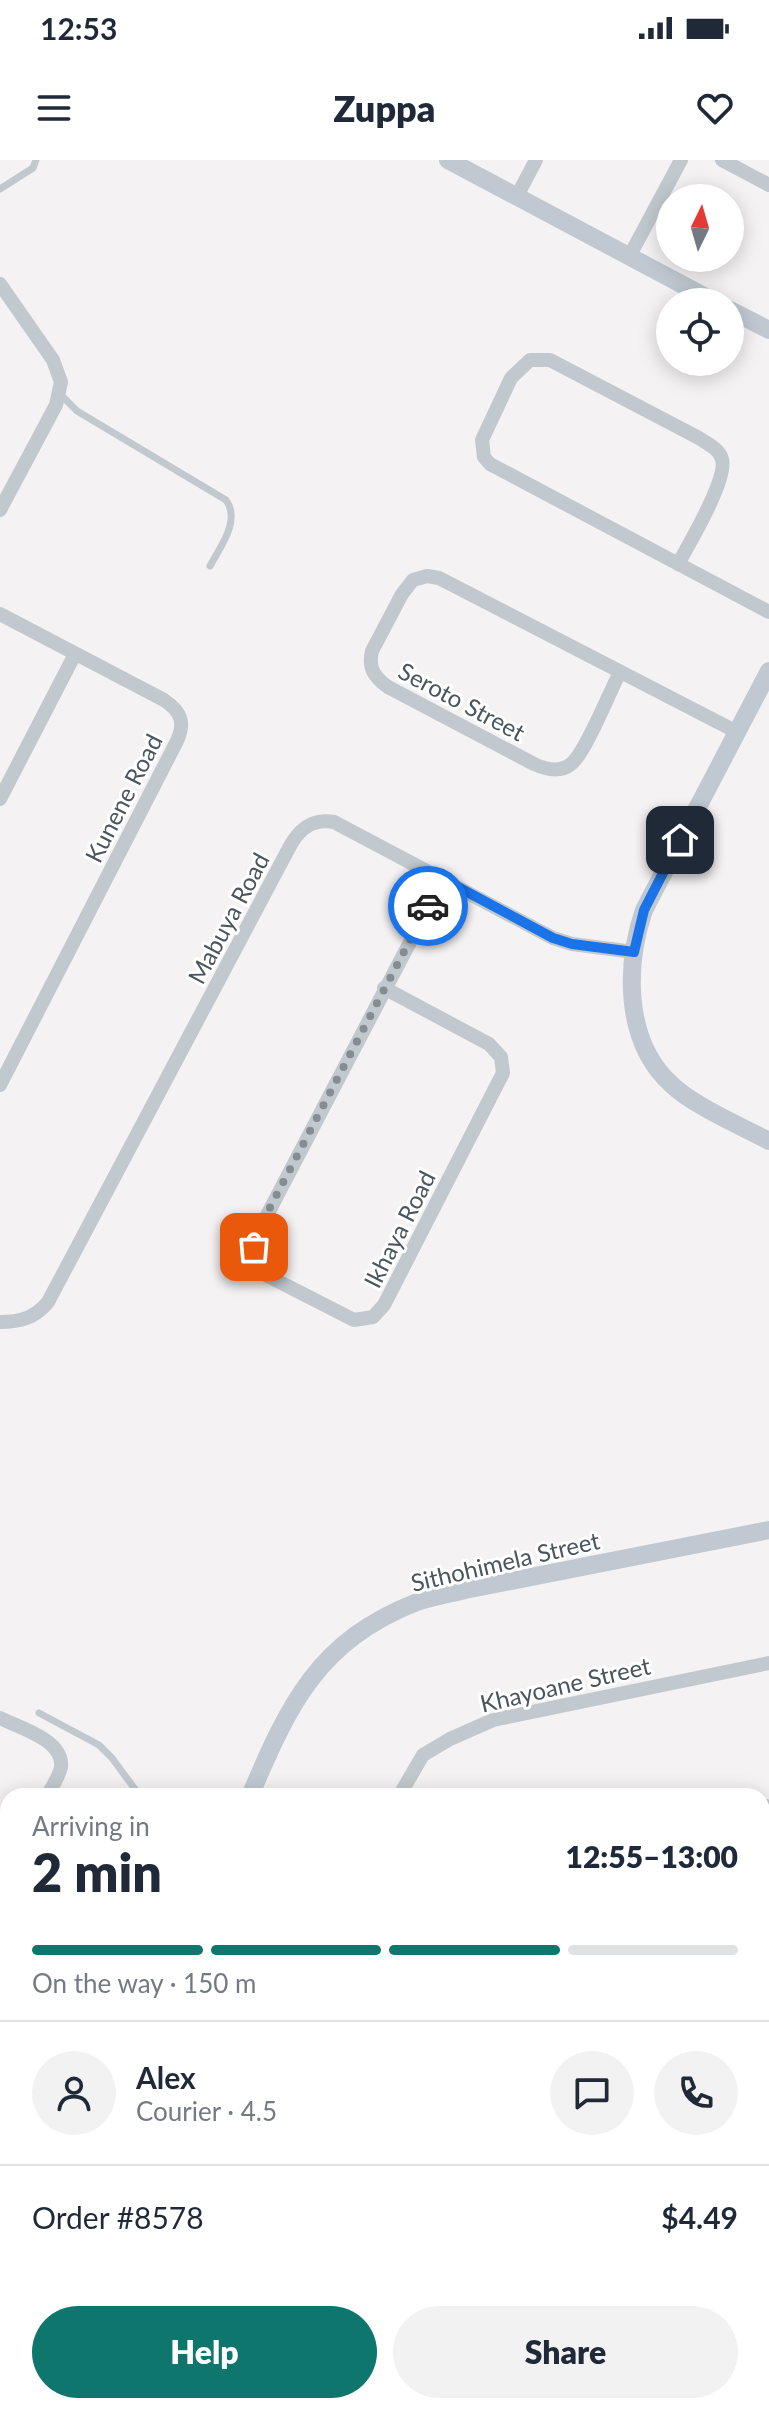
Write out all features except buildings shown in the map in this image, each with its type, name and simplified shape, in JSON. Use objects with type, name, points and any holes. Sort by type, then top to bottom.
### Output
[{"type":"street","points":[[448,160],[688,288]]},
{"type":"street","points":[[516,198],[536,160]]},
{"type":"street","points":[[629,257],[681,160]]},
{"type":"street","points":[[722,160],[769,185]]},
{"type":"street","points":[[0,284],[53,360],[59,371],[60,394],[0,510]]},
{"type":"street","points":[[744,317],[769,330]]},
{"type":"street","points":[[678,564],[721,480],[721,455],[699,438],[558,363],[530,360],[511,378],[485,431],[482,440],[484,457],[490,464],[499,470],[769,612]]},
{"type":"street","name":"Seroto Street","points":[[620,672],[581,752],[571,765],[553,769],[534,764],[388,687],[373,675],[370,659],[408,585],[427,576],[450,582],[737,732]]},
{"type":"street","name":"Kunene Road","points":[[0,614],[173,706],[183,725],[0,1085]]},
{"type":"street","points":[[0,799],[75,654]]},
{"type":"street","points":[[769,671],[644,910],[631,975],[635,1014],[642,1039],[666,1080],[682,1094],[769,1141]]},
{"type":"street","name":"Mabuya Road","points":[[0,1322],[15,1322],[35,1315],[48,1302],[297,834],[314,822],[334,822],[553,938],[581,946],[634,952]]},
{"type":"street","name":"Ikhaya Road","points":[[384,988],[489,1044],[501,1057],[503,1069],[502,1078],[384,1305],[373,1317],[354,1320],[266,1275],[256,1260],[254,1240],[384,988],[443,879]]},
{"type":"street","name":"Sithohimela Street","points":[[254,1788],[282,1724],[318,1670],[336,1650],[390,1615],[420,1601],[465,1590],[769,1530]]},
{"type":"street","name":"Khayoane Street","points":[[404,1788],[423,1755],[493,1720],[769,1663]]},
{"type":"street","points":[[0,1718],[58,1750],[60,1772],[51,1788]]},
{"type":"lane","points":[[0,189],[33,168],[36,160]]},
{"type":"lane","points":[[60,394],[77,411],[226,500],[232,510],[232,519],[210,566]]},
{"type":"lane","points":[[39,1713],[99,1745],[134,1788]]},
{"type":"way so far","points":[[254,1247],[256,1234],[428,906]]},
{"type":"route","points":[[428,906],[443,879],[553,938],[589,947],[634,952],[644,910],[680,840]]}]
